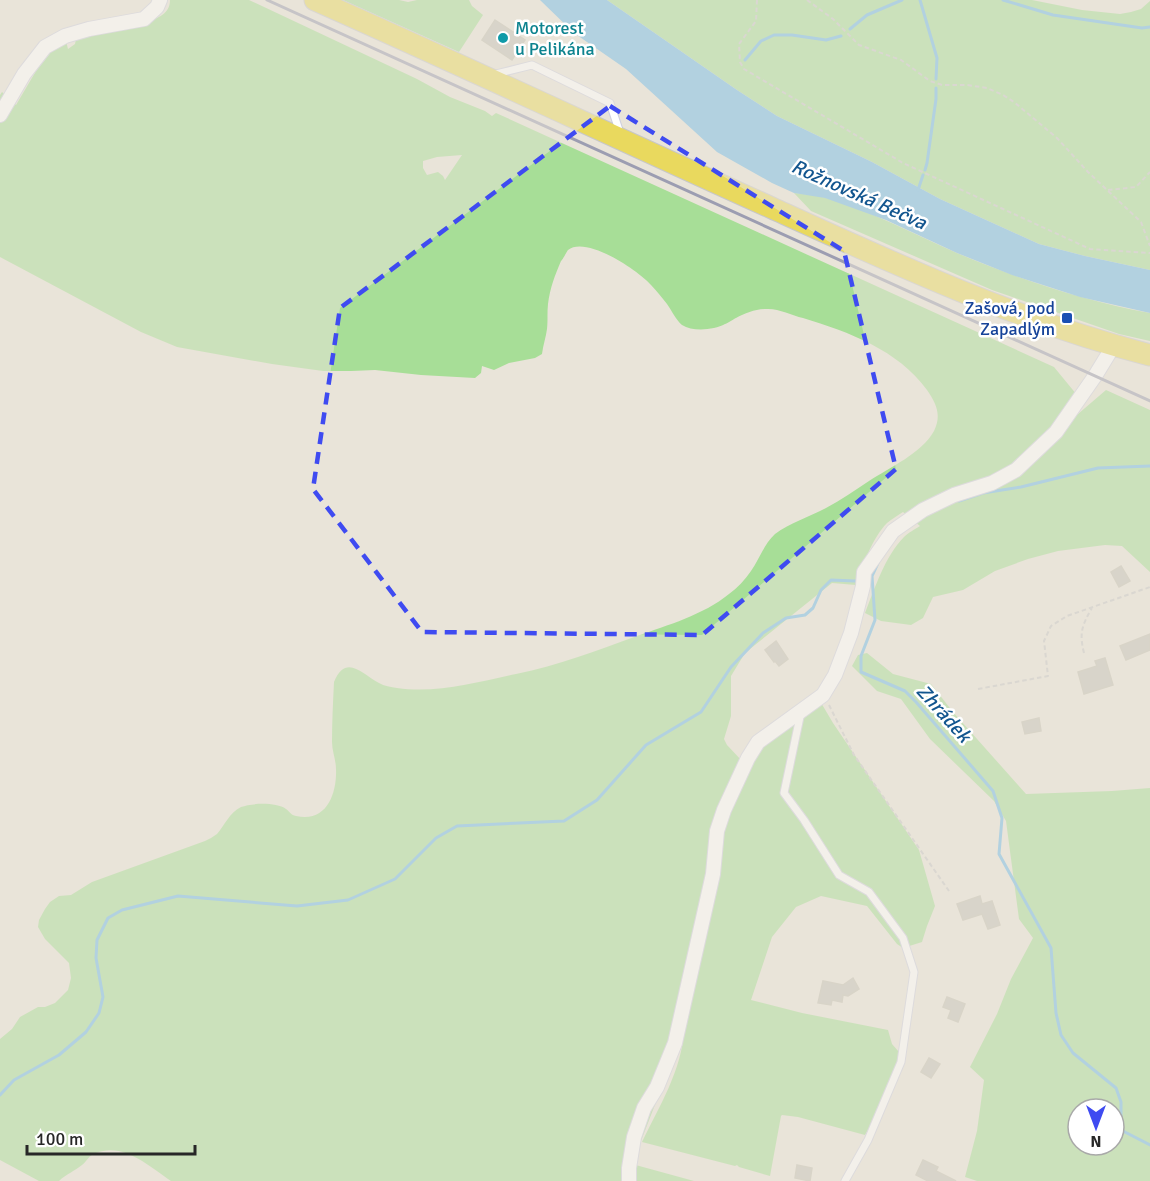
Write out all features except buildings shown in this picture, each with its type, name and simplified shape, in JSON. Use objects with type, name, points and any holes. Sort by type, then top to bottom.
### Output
[{"type":"main road","points":[[315,0],[874,255],[1038,321],[1150,355]]},
{"type":"street","points":[[0,116],[24,74],[45,47],[65,36],[89,29],[144,19],[157,7],[160,0]]},
{"type":"street","points":[[629,1181],[634,1137],[644,1108],[657,1087],[675,1043],[713,874],[717,831],[748,758],[758,742],[823,695],[836,675],[851,633],[863,579],[893,531],[923,510],[954,495],[992,483],[1016,470],[1056,432],[1091,382],[1113,345]]},
{"type":"lane","points":[[484,77],[532,65],[610,103],[623,140]]},
{"type":"lane","points":[[801,710],[784,793],[838,874],[869,892],[903,938],[914,972],[901,1062],[868,1140],[845,1181]]},
{"type":"path","points":[[757,0],[756,21],[739,44],[740,62],[744,69],[903,162],[1090,249],[1150,254]]},
{"type":"path","points":[[807,0],[833,19],[859,45],[902,60],[930,81],[942,85],[987,88],[1014,102],[1057,138],[1088,172],[1141,222],[1150,246]]},
{"type":"path","points":[[1108,190],[1136,187],[1150,172]]},
{"type":"path","points":[[978,689],[1048,676],[1044,641],[1052,626],[1067,616],[1150,587]]},
{"type":"path","points":[[1084,653],[1081,643],[1082,629],[1092,608]]},
{"type":"path","points":[[823,695],[854,755],[948,891]]},
{"type":"highlighted area","points":[[610,106],[844,251],[896,469],[702,635],[422,632],[313,489],[340,308]]},
{"type":"green space","points":[[170,0],[249,0],[417,79],[450,97],[492,116],[496,113],[1054,367],[1077,395],[1064,409],[1078,414],[1106,390],[1150,410],[1150,572],[1122,546],[1105,545],[1058,551],[995,571],[963,590],[933,597],[923,618],[911,625],[881,621],[865,613],[877,583],[897,545],[920,526],[903,512],[887,523],[877,536],[856,585],[832,583],[745,653],[731,676],[731,716],[724,739],[743,762],[820,701],[919,850],[935,906],[922,942],[903,948],[897,944],[867,906],[821,896],[796,907],[772,937],[751,1000],[888,1030],[892,1044],[899,1052],[896,1074],[865,1135],[798,1117],[782,1115],[770,1176],[737,1165],[642,1142],[674,1074],[684,1030],[632,1164],[694,1181],[171,1181],[126,1153],[106,1150],[92,1155],[59,1181],[39,1181],[0,1160],[0,1039],[12,1029],[20,1017],[38,1007],[55,1003],[68,990],[71,978],[69,963],[45,939],[38,927],[45,909],[59,896],[71,895],[92,882],[208,839],[217,834],[230,816],[241,807],[270,804],[286,809],[294,816],[307,817],[323,811],[335,787],[336,766],[332,742],[334,682],[344,669],[355,668],[381,684],[397,688],[427,689],[457,686],[562,662],[685,619],[708,608],[732,592],[749,574],[775,534],[832,505],[905,459],[929,439],[938,420],[933,400],[915,376],[887,353],[855,336],[771,309],[762,309],[739,316],[715,328],[687,327],[680,323],[645,279],[612,257],[587,247],[568,250],[561,261],[549,298],[547,329],[542,354],[535,358],[509,363],[494,370],[482,366],[481,373],[475,378],[375,370],[323,371],[177,347],[141,332],[0,257],[0,95],[2,92],[16,105],[36,71],[51,52],[66,41],[68,49],[75,44],[77,34],[146,22],[162,15]],"holes":[[[462,155],[445,180],[438,172],[427,175],[423,168],[423,161],[437,157]]]},
{"type":"green space","points":[[343,0],[408,2],[469,0],[472,6],[483,15],[459,52]]},
{"type":"green space","points":[[607,0],[1032,0],[1082,10],[1120,14],[1141,9],[1150,1],[1150,270],[1039,244],[940,199],[872,162],[777,116]]},
{"type":"green space","points":[[794,193],[822,197],[859,209],[1004,272],[1076,296],[1150,313],[1150,341],[1119,334],[992,290],[811,211]]},
{"type":"green space","points":[[867,653],[893,674],[931,684],[1026,794],[1150,788],[1150,1181],[977,1181],[965,1177],[977,1131],[984,1080],[970,1067],[1033,938],[1019,919],[1006,821],[994,801],[930,739],[901,699],[877,691],[852,666],[858,655]]},
{"type":"water","name":"Rožnovská Bečva","points":[[540,0],[607,0],[777,116],[872,162],[940,199],[1039,244],[1150,270],[1150,313],[1080,297],[1012,275],[957,253],[886,220],[825,198],[794,193],[772,183],[717,152],[626,69],[574,33]]},
{"type":"waterway","points":[[850,29],[867,15],[902,0]]},
{"type":"waterway","points":[[920,0],[937,58],[936,79]]},
{"type":"waterway","points":[[1003,0],[1053,15],[1142,28],[1150,27]]},
{"type":"waterway","points":[[745,60],[761,41],[774,35],[826,40],[841,36]]},
{"type":"waterway","points":[[925,170],[936,88]]},
{"type":"waterway","points":[[918,190],[923,175]]},
{"type":"waterway","name":"Zhrádek","points":[[959,501],[983,493],[1021,487],[1098,468],[1150,466]]},
{"type":"waterway","name":"Zhrádek","points":[[878,563],[872,576],[875,620],[861,656],[861,672],[905,691],[993,791],[1002,818],[999,854],[1051,948],[1056,1013],[1061,1035],[1073,1053],[1116,1088],[1121,1102],[1121,1130],[1150,1145]]},
{"type":"waterway","points":[[0,1095],[14,1080],[59,1055],[86,1032],[99,1013],[103,997],[96,958],[97,940],[108,918],[122,910],[178,896],[297,906],[348,900],[395,879],[436,838],[457,826],[564,821],[597,800],[646,745],[701,712],[731,667],[763,633],[786,618],[805,615],[813,608],[821,590],[831,580],[859,580]]},
{"type":"railway","points":[[267,0],[1150,401]]},
{"type":"place","name":"Motorest u Pelikána","points":[[503,38]]},
{"type":"place","name":"Zašová, pod Zapadlým","points":[[1067,318]]}]
